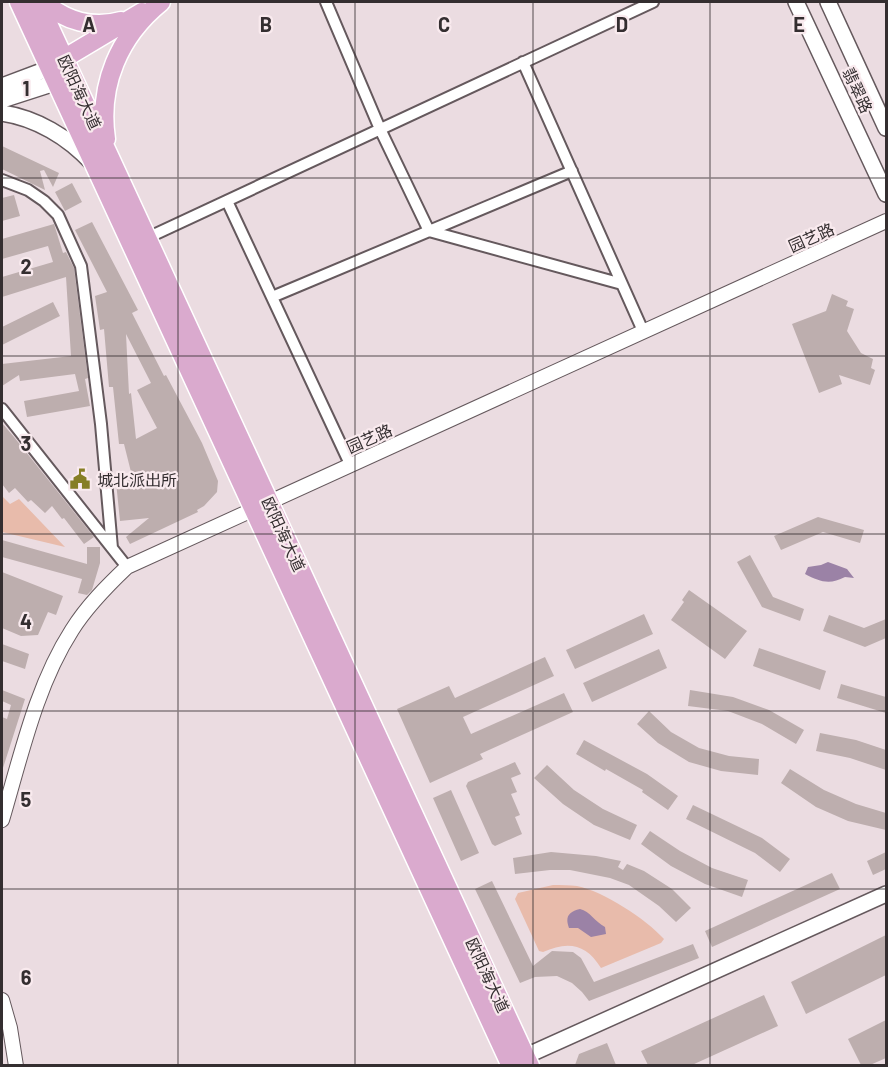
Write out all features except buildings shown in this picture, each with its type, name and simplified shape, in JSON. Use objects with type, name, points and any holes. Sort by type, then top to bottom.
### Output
[{"type":"main road","name":"欧阳海大道","points":[[19,2],[61,72],[517,1063]]},
{"type":"main road","name":"欧阳海大道","points":[[38,2],[61,72]]},
{"type":"main road","points":[[44,2],[66,17],[97,25],[119,22],[140,14]]},
{"type":"main road","points":[[2,100],[61,72],[140,14],[162,2]]},
{"type":"main road","points":[[104,164],[105,98],[111,72],[130,33],[162,2]]},
{"type":"main road","name":"翡翠路","points":[[796,2],[886,194]]},
{"type":"main road","name":"翡翠路","points":[[828,2],[886,128]]},
{"type":"main road","points":[[2,86],[61,72]]},
{"type":"main road","points":[[2,113],[21,117],[49,129],[104,164]]},
{"type":"main road","name":"欧阳海大道","points":[[104,164],[147,238],[261,505]]},
{"type":"main road","points":[[517,1063],[886,894]]},
{"type":"street","points":[[326,2],[380,129],[429,231],[622,284]]},
{"type":"street","points":[[147,238],[652,2]]},
{"type":"street","points":[[523,62],[643,331]]},
{"type":"street","points":[[272,297],[572,171]]},
{"type":"street","points":[[2,180],[28,190],[58,215],[81,266],[101,424],[112,548]]},
{"type":"street","points":[[227,201],[350,464]]},
{"type":"street","name":"园艺路","points":[[2,820],[41,693],[59,652],[88,608],[127,567],[886,221]]},
{"type":"street","points":[[2,408],[127,567]]},
{"type":"street","points":[[2,1000],[10,1028],[16,1065]]},
{"type":"shaded area","points":[[2,496],[10,504],[19,499],[65,547],[2,532]]},
{"type":"shaded area","points":[[828,562],[847,569],[854,578],[845,577],[825,582],[805,574],[808,567]]},
{"type":"shaded area","points":[[553,885],[577,886],[599,894],[635,915],[664,939],[661,943],[601,968],[589,953],[575,947],[560,946],[543,952],[539,951],[515,899],[518,893]]},
{"type":"shaded area","points":[[580,909],[605,927],[606,934],[591,937],[578,928],[569,928],[568,915]]},
{"type":"place","name":"城北派出所","points":[[80,479]]}]
